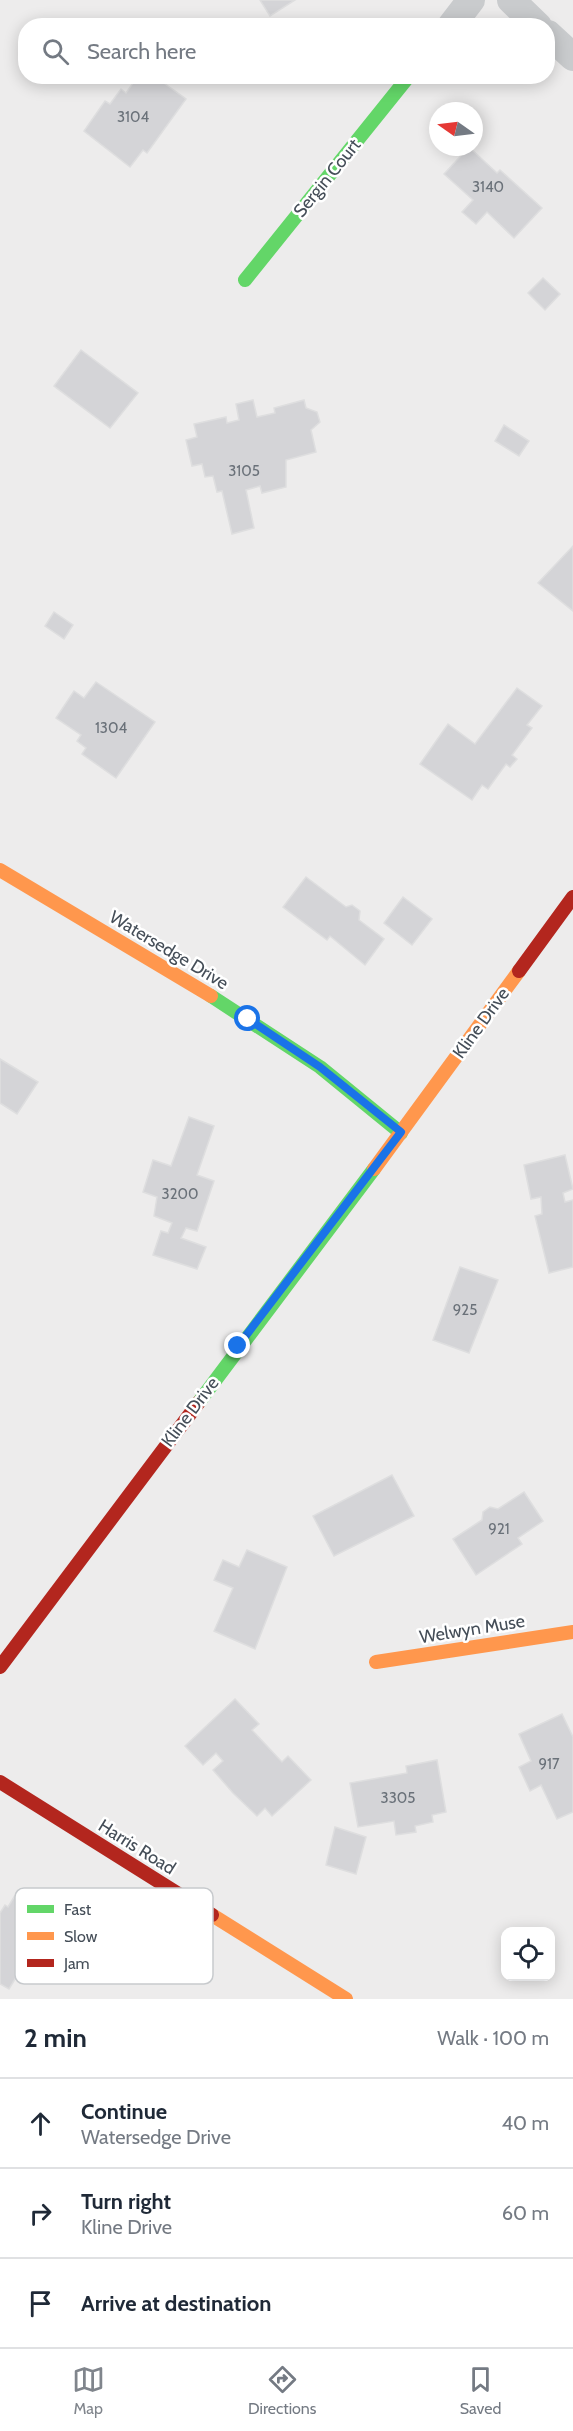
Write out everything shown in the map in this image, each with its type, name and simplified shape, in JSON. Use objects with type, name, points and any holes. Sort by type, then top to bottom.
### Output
[{"type":"street","points":[[457,18],[471,0]]},
{"type":"street","points":[[511,0],[530,18]]},
{"type":"street","points":[[555,40],[573,57]]},
{"type":"street","name":"Sergin Court","points":[[245,280],[403,84]]},
{"type":"street","name":"Watersedge Drive","points":[[0,870],[248,1019],[320,1067],[401,1132]]},
{"type":"street","name":"Kline Drive","points":[[0,1667],[401,1132],[573,897]]},
{"type":"street","name":"Welwyn Muse","points":[[376,1662],[573,1632]]},
{"type":"street","name":"Harris Road","points":[[0,1782],[169,1888]]},
{"type":"street","name":"Harris Road","points":[[213,1916],[346,1999]]},
{"type":"building","points":[[260,0],[295,0],[270,16]]},
{"type":"building","points":[[132,84],[165,84],[186,99],[147,153],[143,150],[130,167],[84,131],[105,101],[110,104],[121,89],[126,93]]},
{"type":"building","points":[[461,156],[479,156],[497,173],[500,170],[542,208],[514,238],[487,212],[476,224],[462,212],[473,200],[444,174]]},
{"type":"building","points":[[543,278],[560,294],[545,310],[528,293]]},
{"type":"building","points":[[81,350],[138,393],[110,428],[54,386]]},
{"type":"building","points":[[253,400],[257,417],[275,413],[274,408],[304,400],[306,408],[317,412],[320,422],[311,430],[316,452],[286,460],[286,487],[262,493],[260,486],[246,490],[254,528],[232,534],[222,491],[217,492],[213,476],[205,477],[202,464],[192,466],[186,440],[197,437],[194,424],[226,417],[227,423],[239,420],[236,404]]},
{"type":"building","points":[[504,425],[529,441],[519,456],[495,441]]},
{"type":"building","points":[[573,546],[573,611],[538,583]]},
{"type":"building","points":[[54,612],[73,625],[64,639],[45,626]]},
{"type":"building","points":[[96,682],[155,722],[116,778],[82,754],[86,748],[77,741],[81,735],[56,718],[74,691],[84,698]]},
{"type":"building","points":[[517,688],[542,706],[527,725],[532,728],[512,755],[517,759],[510,767],[506,764],[488,789],[482,785],[472,800],[420,764],[448,724],[475,744]]},
{"type":"building","points":[[306,877],[346,907],[352,905],[360,911],[359,920],[384,939],[365,965],[330,936],[327,940],[283,907]]},
{"type":"building","points":[[403,897],[432,919],[412,945],[384,923]]},
{"type":"building","points":[[0,1059],[38,1082],[17,1114],[0,1103]]},
{"type":"building","points":[[189,1117],[214,1126],[197,1175],[214,1181],[197,1231],[186,1228],[181,1238],[206,1247],[197,1269],[153,1255],[161,1231],[168,1233],[172,1223],[154,1216],[157,1197],[143,1192],[153,1160],[171,1166]]},
{"type":"building","points":[[565,1155],[573,1189],[563,1193],[565,1202],[573,1200],[573,1267],[549,1273],[535,1216],[542,1214],[541,1197],[531,1199],[524,1165]]},
{"type":"building","points":[[460,1267],[498,1280],[469,1353],[433,1340]]},
{"type":"building","points":[[392,1475],[414,1516],[334,1556],[313,1516]]},
{"type":"building","points":[[524,1492],[543,1521],[518,1538],[522,1544],[476,1575],[453,1539],[482,1520],[483,1512],[490,1507],[498,1509]]},
{"type":"building","points":[[247,1550],[287,1567],[255,1649],[214,1631],[233,1588],[214,1580],[223,1560],[239,1567]]},
{"type":"building","points":[[235,1699],[259,1724],[252,1730],[282,1762],[288,1756],[311,1780],[272,1816],[265,1808],[257,1816],[233,1793],[213,1770],[223,1761],[216,1753],[203,1765],[185,1746]]},
{"type":"building","points":[[562,1714],[573,1737],[573,1812],[557,1819],[541,1785],[530,1791],[519,1767],[531,1761],[519,1734]]},
{"type":"building","points":[[437,1760],[446,1812],[432,1815],[433,1822],[415,1826],[416,1832],[396,1835],[394,1821],[358,1827],[350,1783],[407,1773],[406,1766]]},
{"type":"building","points":[[335,1827],[366,1837],[356,1874],[326,1865]]},
{"type":"building","points":[[15,1895],[15,1979],[9,1989],[0,1984],[0,1913],[5,1905],[8,1907]]},
{"type":"traffic: fast","points":[[245,280],[403,84]]},
{"type":"traffic: fast","points":[[211,996],[320,1067],[401,1133]]},
{"type":"traffic: fast","points":[[199,1402],[374,1169]]},
{"type":"traffic: slow","points":[[0,870],[211,996]]},
{"type":"traffic: slow","points":[[374,1169],[519,971]]},
{"type":"traffic: slow","points":[[376,1662],[573,1632]]},
{"type":"traffic: slow","points":[[213,1916],[346,1999]]},
{"type":"traffic: jam","points":[[519,971],[573,897]]},
{"type":"traffic: jam","points":[[0,1667],[199,1402]]},
{"type":"traffic: jam","points":[[0,1782],[169,1888]]},
{"type":"route","points":[[238,1346],[401,1132],[320,1067],[248,1019]]}]
